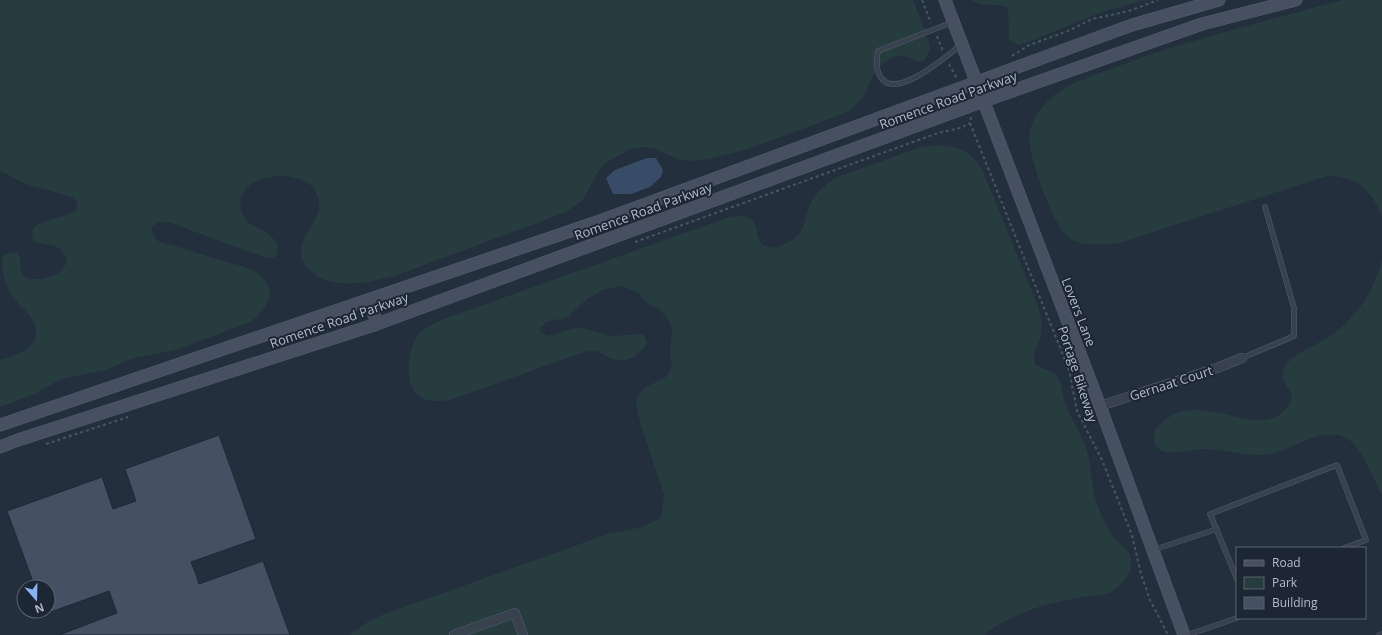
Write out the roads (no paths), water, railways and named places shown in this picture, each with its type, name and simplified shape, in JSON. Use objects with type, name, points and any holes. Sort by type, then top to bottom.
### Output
[{"type":"street","name":"Lovers Lane","points":[[945,0],[1186,635]]},
{"type":"street","name":"Romence Road Parkway","points":[[0,425],[594,223],[1132,24],[1219,0]]},
{"type":"street","name":"Romence Road Parkway","points":[[0,447],[377,324],[1202,24],[1296,0]]},
{"type":"street","points":[[369,300],[377,324]]},
{"type":"street","name":"Gernaat Court","points":[[1100,406],[1217,368],[1242,358]]},
{"type":"street","points":[[454,635],[515,613],[523,635]]},
{"type":"lane","points":[[954,22],[878,51],[876,60],[879,76],[887,84],[898,85],[916,78],[962,44]]},
{"type":"lane","points":[[1242,358],[1294,336],[1294,308],[1265,207]]},
{"type":"lane","points":[[1236,576],[1210,514],[1337,465],[1366,540],[1347,547]]},
{"type":"lane","points":[[1153,550],[1217,529]]},
{"type":"lane","points":[[1186,635],[1236,618]]},
{"type":"water","points":[[647,158],[656,158],[663,170],[661,177],[650,187],[631,194],[613,194],[606,178],[615,170]]}]
